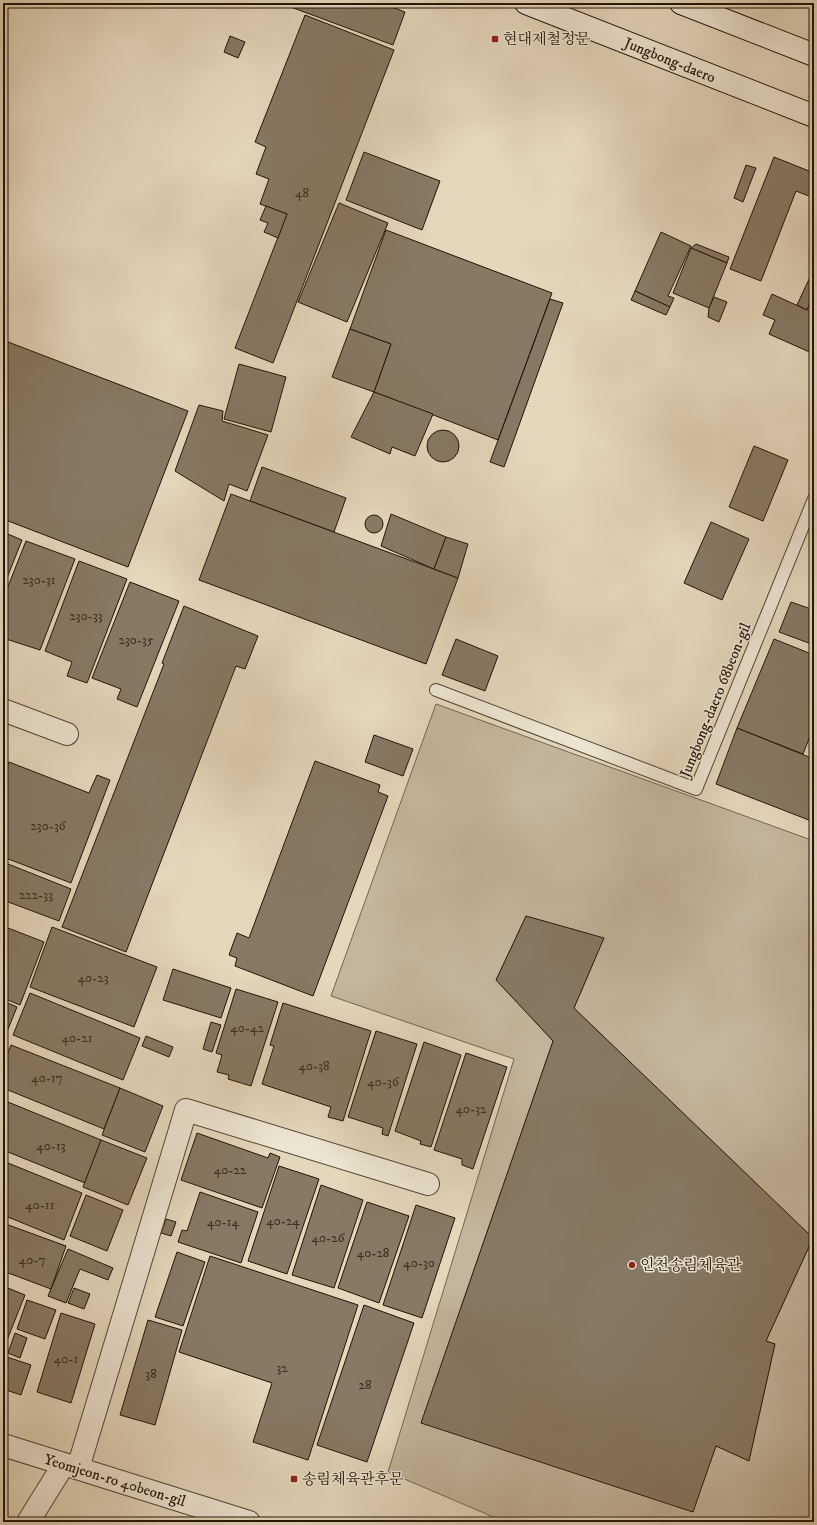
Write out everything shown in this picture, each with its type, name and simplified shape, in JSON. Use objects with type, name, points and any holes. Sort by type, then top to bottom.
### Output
[{"type":"street","name":"Jungbong-daero","points":[[526,3],[814,116]]},
{"type":"street","points":[[680,3],[814,55]]},
{"type":"street","points":[[3,710],[67,734]]},
{"type":"street","points":[[28,1522],[71,1466],[186,1110],[428,1184]]},
{"type":"street","name":"Yeomjeon-ro 40beon-gil","points":[[3,1445],[249,1522]]},
{"type":"lane","name":"Jungbong-daero 68beon-gil","points":[[436,690],[696,789],[814,498]]},
{"type":"shaded area","name":"인천송림체육관","points":[[436,704],[814,841],[814,1522],[505,1522],[388,1472],[514,1059],[331,996]]},
{"type":"building","points":[[280,3],[381,3],[405,12],[393,45]]},
{"type":"building","points":[[305,15],[394,50],[273,363],[235,348],[287,214],[260,204],[269,179],[256,174],[266,147],[255,142]]},
{"type":"building","points":[[230,36],[245,42],[238,58],[224,52]]},
{"type":"building","points":[[364,152],[440,181],[422,230],[346,200]]},
{"type":"building","points":[[774,157],[814,173],[814,198],[796,191],[761,281],[730,269]]},
{"type":"building","points":[[746,165],[756,168],[743,202],[734,198]]},
{"type":"building","points":[[339,203],[388,223],[347,322],[298,302]]},
{"type":"building","points":[[266,206],[287,214],[278,238],[264,232],[268,223],[260,220]]},
{"type":"building","points":[[386,230],[552,293],[498,440],[374,392],[391,344],[350,329]]},
{"type":"building","points":[[661,232],[691,246],[668,296],[674,298],[670,307],[635,291]]},
{"type":"building","points":[[696,244],[729,257],[727,263],[691,248]]},
{"type":"building","points":[[691,248],[727,263],[709,308],[673,293]]},
{"type":"building","points":[[811,275],[814,277],[814,294],[807,310],[797,305]]},
{"type":"building","points":[[635,291],[670,307],[666,315],[631,300]]},
{"type":"building","points":[[772,294],[807,310],[814,294],[814,354],[769,334],[775,320],[763,315]]},
{"type":"building","points":[[714,297],[727,302],[719,322],[708,317],[709,308]]},
{"type":"building","points":[[550,299],[563,303],[504,467],[490,462]]},
{"type":"building","points":[[350,329],[391,344],[374,392],[332,377]]},
{"type":"building","points":[[3,340],[188,411],[128,567],[3,519]]},
{"type":"building","points":[[239,364],[286,377],[271,432],[224,419]]},
{"type":"building","points":[[374,392],[433,414],[415,456],[392,447],[390,454],[351,437]]},
{"type":"building","points":[[199,405],[223,411],[222,421],[268,435],[247,491],[229,484],[224,501],[175,471]]},
{"type":"building","points":[[443,430],[454,435],[459,446],[454,457],[443,462],[432,457],[427,446],[432,435]]},
{"type":"building","points":[[754,446],[788,460],[763,521],[729,507]]},
{"type":"building","points":[[262,467],[346,498],[334,532],[250,501]]},
{"type":"building","points":[[231,494],[458,578],[426,664],[199,580]]},
{"type":"building","points":[[391,514],[446,537],[434,569],[381,546]]},
{"type":"building","points":[[374,515],[380,518],[383,524],[380,530],[374,533],[368,530],[365,524],[368,518]]},
{"type":"building","points":[[711,522],[749,539],[722,600],[684,583]]},
{"type":"building","points":[[3,532],[22,540],[3,588]]},
{"type":"building","points":[[446,537],[468,544],[458,578],[434,569]]},
{"type":"building","points":[[26,541],[75,559],[40,650],[3,638],[3,599]]},
{"type":"building","points":[[814,543],[814,555],[810,553]]},
{"type":"building","points":[[79,561],[127,579],[87,683],[67,676],[72,662],[45,651]]},
{"type":"building","points":[[130,582],[179,601],[137,707],[117,699],[121,689],[92,678]]},
{"type":"building","points":[[791,602],[814,610],[814,645],[779,632]]},
{"type":"building","points":[[184,606],[258,636],[245,669],[236,666],[126,952],[62,927],[164,664],[162,663]]},
{"type":"building","points":[[456,639],[498,656],[485,691],[442,675]]},
{"type":"building","points":[[774,639],[814,655],[814,726],[803,754],[737,728]]},
{"type":"building","points":[[737,728],[814,759],[814,822],[716,784]]},
{"type":"building","points":[[374,735],[413,749],[403,776],[365,762]]},
{"type":"building","points":[[315,761],[380,785],[378,792],[388,796],[313,996],[235,966],[237,958],[229,955],[237,933],[249,938]]},
{"type":"building","points":[[9,762],[89,793],[97,775],[110,780],[71,883],[3,857],[3,779]]},
{"type":"building","points":[[3,862],[71,889],[59,921],[3,900]]},
{"type":"building","points":[[526,916],[604,938],[574,1008],[813,1238],[766,1341],[775,1344],[749,1461],[716,1446],[693,1512],[421,1423],[553,1041],[496,980]]},
{"type":"building","points":[[3,926],[44,942],[20,1005],[3,998]]},
{"type":"building","points":[[52,927],[157,967],[134,1027],[30,987]]},
{"type":"building","points":[[173,969],[231,988],[221,1018],[163,1000]]},
{"type":"building","points":[[236,989],[278,1002],[251,1086],[228,1079],[229,1075],[217,1072],[222,1055],[216,1053]]},
{"type":"building","points":[[30,993],[140,1038],[123,1080],[13,1035]]},
{"type":"building","points":[[3,1001],[17,1007],[6,1034],[3,1033]]},
{"type":"building","points":[[283,1003],[371,1031],[343,1121],[328,1117],[331,1107],[262,1084],[274,1046],[270,1045]]},
{"type":"building","points":[[211,1022],[221,1025],[212,1052],[203,1049]]},
{"type":"building","points":[[376,1031],[417,1044],[388,1136],[382,1134],[383,1128],[348,1117]]},
{"type":"building","points":[[146,1036],[173,1047],[169,1057],[142,1046]]},
{"type":"building","points":[[424,1042],[461,1055],[431,1147],[420,1144],[421,1141],[395,1131]]},
{"type":"building","points":[[11,1045],[120,1088],[104,1129],[3,1088],[3,1065]]},
{"type":"building","points":[[466,1053],[507,1067],[473,1169],[462,1165],[462,1159],[434,1150]]},
{"type":"building","points":[[120,1088],[163,1106],[145,1152],[102,1135]]},
{"type":"building","points":[[3,1100],[101,1140],[85,1183],[3,1150]]},
{"type":"building","points":[[197,1133],[268,1158],[270,1153],[280,1157],[262,1208],[181,1180]]},
{"type":"building","points":[[101,1140],[147,1158],[128,1205],[83,1187]]},
{"type":"building","points":[[3,1161],[82,1193],[64,1240],[3,1215]]},
{"type":"building","points":[[279,1166],[319,1179],[287,1274],[248,1261]]},
{"type":"building","points":[[321,1185],[363,1200],[334,1288],[292,1275]]},
{"type":"building","points":[[200,1192],[258,1212],[241,1263],[178,1242],[182,1230],[187,1231]]},
{"type":"building","points":[[86,1195],[123,1210],[107,1251],[70,1236]]},
{"type":"building","points":[[367,1202],[409,1216],[379,1303],[338,1288]]},
{"type":"building","points":[[416,1205],[455,1218],[422,1318],[383,1305]]},
{"type":"building","points":[[166,1219],[176,1222],[171,1236],[161,1233]]},
{"type":"building","points":[[3,1223],[66,1246],[51,1289],[3,1271]]},
{"type":"building","points":[[68,1249],[113,1268],[108,1280],[80,1269],[66,1303],[48,1296]]},
{"type":"building","points":[[177,1252],[205,1262],[183,1326],[155,1317]]},
{"type":"building","points":[[210,1256],[358,1305],[308,1460],[253,1442],[272,1383],[179,1352]]},
{"type":"building","points":[[3,1286],[25,1295],[3,1350]]},
{"type":"building","points":[[74,1288],[90,1294],[84,1309],[68,1303]]},
{"type":"building","points":[[27,1300],[56,1310],[45,1339],[17,1329]]},
{"type":"building","points":[[364,1305],[414,1323],[367,1462],[317,1445]]},
{"type":"building","points":[[61,1313],[95,1324],[71,1403],[37,1392]]},
{"type":"building","points":[[148,1320],[182,1330],[155,1425],[120,1415]]},
{"type":"building","points":[[15,1333],[27,1338],[20,1358],[8,1353]]},
{"type":"building","points":[[4,1356],[31,1365],[21,1395],[3,1389]]},
{"type":"building","points":[[57,1517],[74,1522],[56,1522]]},
{"type":"place","name":"현대제철정문","points":[[495,39]]},
{"type":"place","name":"인천송림체육관","points":[[632,1265]]},
{"type":"place","name":"송림체육관후문","points":[[294,1479]]}]
